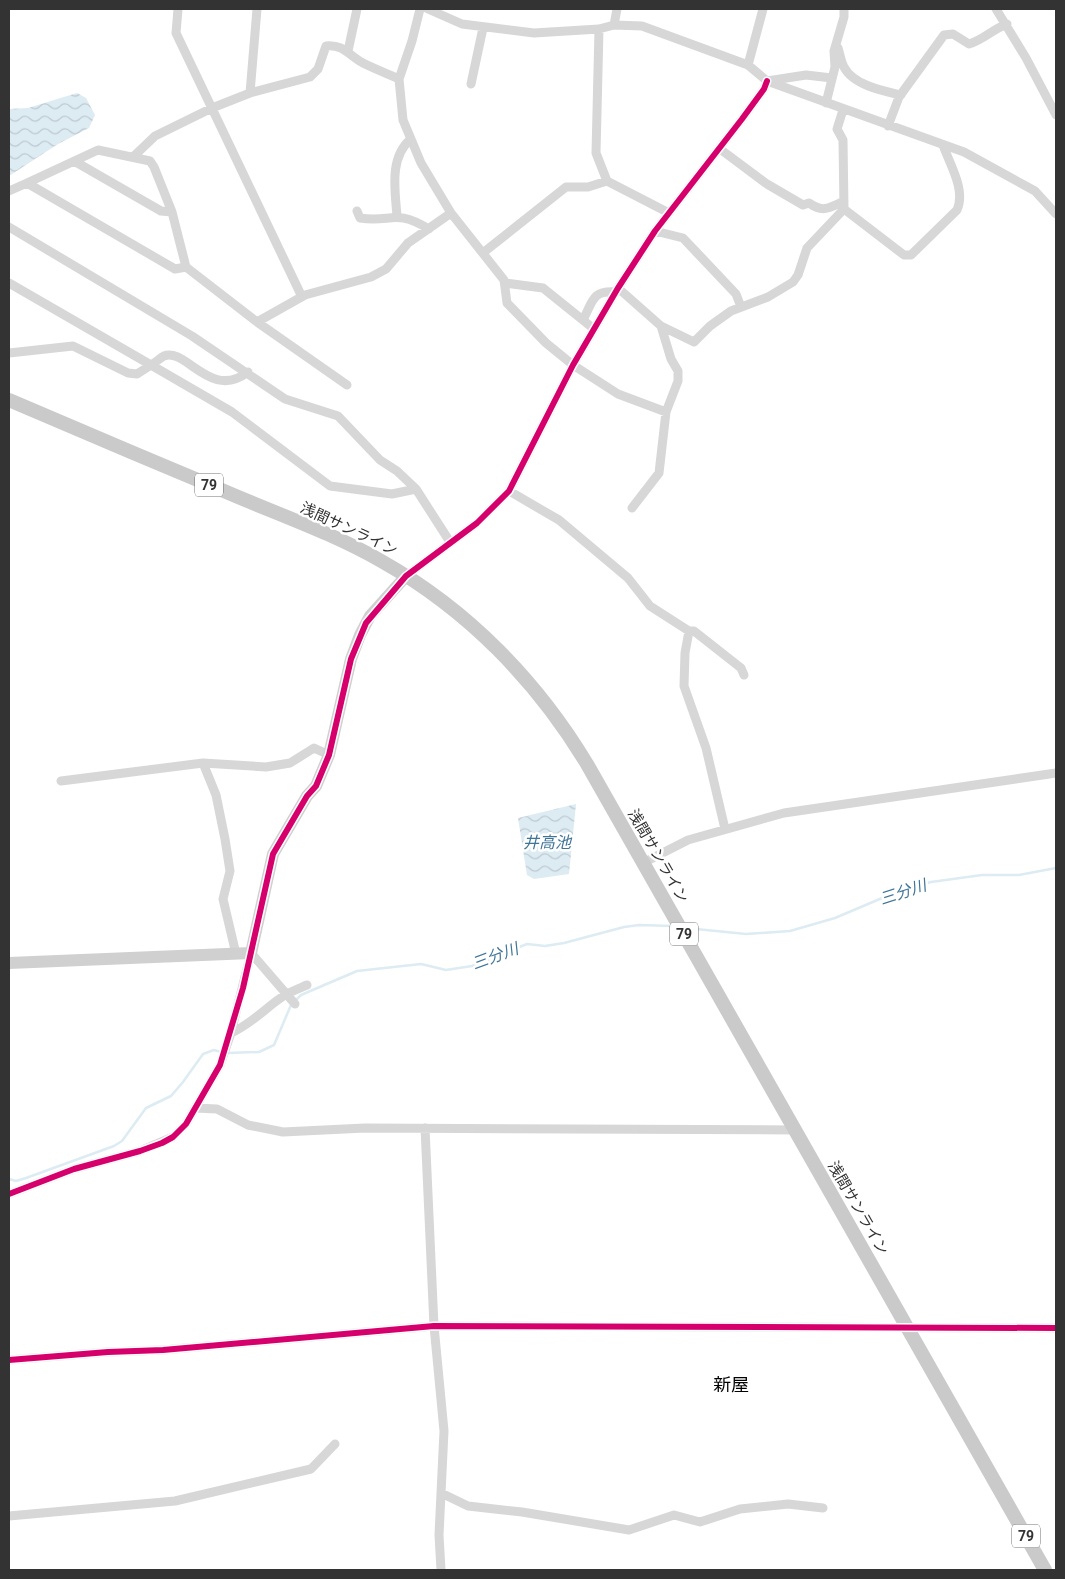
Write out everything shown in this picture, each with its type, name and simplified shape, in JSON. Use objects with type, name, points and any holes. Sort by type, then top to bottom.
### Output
[{"type":"main road","name":"浅間サンライン","points":[[9,400],[315,530],[382,561],[456,612],[486,638],[536,692],[579,750],[1045,1570]]},
{"type":"street","points":[[178,9],[176,33],[302,297]]},
{"type":"street","points":[[250,93],[257,9]]},
{"type":"street","points":[[348,51],[357,9]]},
{"type":"street","points":[[420,9],[400,79],[403,120],[421,164],[451,213],[484,252],[505,284],[507,303],[546,343],[573,365],[618,394],[666,412]]},
{"type":"street","points":[[428,9],[462,24],[534,33],[599,29],[614,25],[642,26],[748,65],[767,81],[843,110],[964,152],[1035,191],[1056,214]]},
{"type":"street","points":[[614,25],[617,9]]},
{"type":"street","points":[[748,65],[763,9]]},
{"type":"street","points":[[826,103],[835,67],[836,44],[844,17],[844,9]]},
{"type":"street","points":[[996,9],[1007,24],[1056,114]]},
{"type":"street","points":[[888,126],[900,94],[944,36],[953,34],[969,44],[994,28],[1007,24]]},
{"type":"street","points":[[471,84],[483,28]]},
{"type":"street","points":[[599,29],[596,153],[607,181],[669,213]]},
{"type":"street","points":[[836,44],[844,68],[854,78],[883,91],[900,94]]},
{"type":"street","points":[[133,157],[155,136],[212,108],[250,93],[310,77],[318,69],[326,46],[335,45],[348,51],[362,63],[400,79]]},
{"type":"street","points":[[767,81],[806,75],[832,78]]},
{"type":"street","points":[[9,1194],[74,1169],[140,1151],[173,1137],[186,1124],[220,1065],[231,1033],[273,854],[307,796],[316,786],[329,755],[351,659],[370,616],[406,576],[477,523],[510,491],[573,365],[617,290],[655,231],[720,149],[764,89],[767,81]]},
{"type":"street","points":[[583,320],[596,294],[602,291],[617,290],[661,326],[694,342],[710,326],[731,310],[768,297],[793,282],[798,275],[807,248],[844,205],[843,140],[837,129],[843,110]]},
{"type":"street","points":[[397,216],[395,191],[398,154],[402,146],[411,139]]},
{"type":"street","points":[[844,205],[904,255],[911,255],[957,210],[960,204],[960,190],[943,146]]},
{"type":"street","points":[[720,149],[767,184],[803,205],[809,203],[818,210],[826,210],[844,205]]},
{"type":"street","points":[[9,190],[27,184],[98,150],[150,161],[172,212],[186,267],[257,322],[347,385]]},
{"type":"street","points":[[74,161],[161,211],[172,212]]},
{"type":"street","points":[[484,252],[566,187],[588,187],[607,181]]},
{"type":"street","points":[[27,184],[175,269],[186,267]]},
{"type":"street","points":[[357,211],[360,218],[365,219],[397,216],[410,218],[429,229]]},
{"type":"street","points":[[257,322],[302,297],[371,276],[386,269],[408,243],[451,213]]},
{"type":"street","points":[[9,227],[192,336],[248,372],[285,399],[338,416],[380,460],[397,470],[416,489],[450,542]]},
{"type":"street","points":[[655,231],[683,238],[736,294],[741,308]]},
{"type":"street","points":[[9,283],[232,412],[330,486],[392,494],[416,489]]},
{"type":"street","points":[[505,284],[543,288],[594,329]]},
{"type":"street","points":[[632,508],[659,472],[666,412],[678,381],[678,371],[671,359],[661,326]]},
{"type":"street","points":[[9,353],[73,346],[128,373],[137,374],[165,356],[174,356],[192,368],[226,382],[238,379],[248,372]]},
{"type":"street","points":[[510,491],[559,520],[628,578],[650,606],[689,631],[694,631],[741,668],[744,675]]},
{"type":"street","points":[[689,631],[684,653],[684,686],[706,748],[725,829]]},
{"type":"street","points":[[61,781],[204,763],[266,768],[290,763],[314,748],[329,755]]},
{"type":"street","points":[[204,763],[216,795],[225,838],[230,871],[223,899],[236,954]]},
{"type":"street","points":[[643,863],[688,840],[784,813],[1056,773]]},
{"type":"street","points":[[9,963],[251,953]]},
{"type":"street","points":[[251,953],[295,1004]]},
{"type":"street","points":[[231,1033],[248,1025],[259,1014],[287,994],[307,985]]},
{"type":"street","points":[[195,1108],[217,1109],[248,1126],[283,1132],[365,1128],[795,1130]]},
{"type":"street","points":[[425,1128],[434,1326],[444,1431],[440,1495],[440,1570]]},
{"type":"street","points":[[9,1360],[108,1352],[164,1350],[434,1326],[1056,1328]]},
{"type":"street","points":[[9,1516],[175,1501],[310,1469],[335,1444]]},
{"type":"street","points":[[440,1495],[468,1506],[522,1512],[629,1530],[674,1515],[700,1522],[740,1509],[788,1504],[823,1508]]},
{"type":"water","points":[[77,93],[86,98],[95,115],[89,128],[58,144],[9,176],[9,109],[28,108]]},
{"type":"water","name":"井高池","points":[[576,804],[569,874],[534,879],[527,875],[518,818]]},
{"type":"waterway","name":"三分川","points":[[686,928],[746,934],[790,931],[835,918],[901,890],[931,882],[982,875],[1019,875],[1056,868]]},
{"type":"waterway","name":"三分川","points":[[227,1053],[259,1052],[274,1045],[291,1005],[301,995],[357,971],[421,964],[446,970],[472,966],[527,944],[545,946],[564,943],[624,927],[639,925],[673,926]]},
{"type":"waterway","name":"三分川","points":[[9,1179],[16,1181],[26,1178],[114,1146],[122,1141],[146,1108],[171,1096],[203,1054],[214,1050],[221,1052]]},
{"type":"cycle path","points":[[9,1194],[74,1169],[162,1143],[173,1137],[186,1124],[220,1065],[243,988],[273,854],[307,796],[316,786],[329,755],[351,659],[366,623],[406,576],[477,523],[509,491],[573,365],[618,288],[655,231],[742,119],[764,89],[767,81]]},
{"type":"cycle path","points":[[9,1360],[108,1352],[163,1350],[434,1326],[1056,1328]]},
{"type":"district","name":"新屋","points":[[731,1384]]}]
